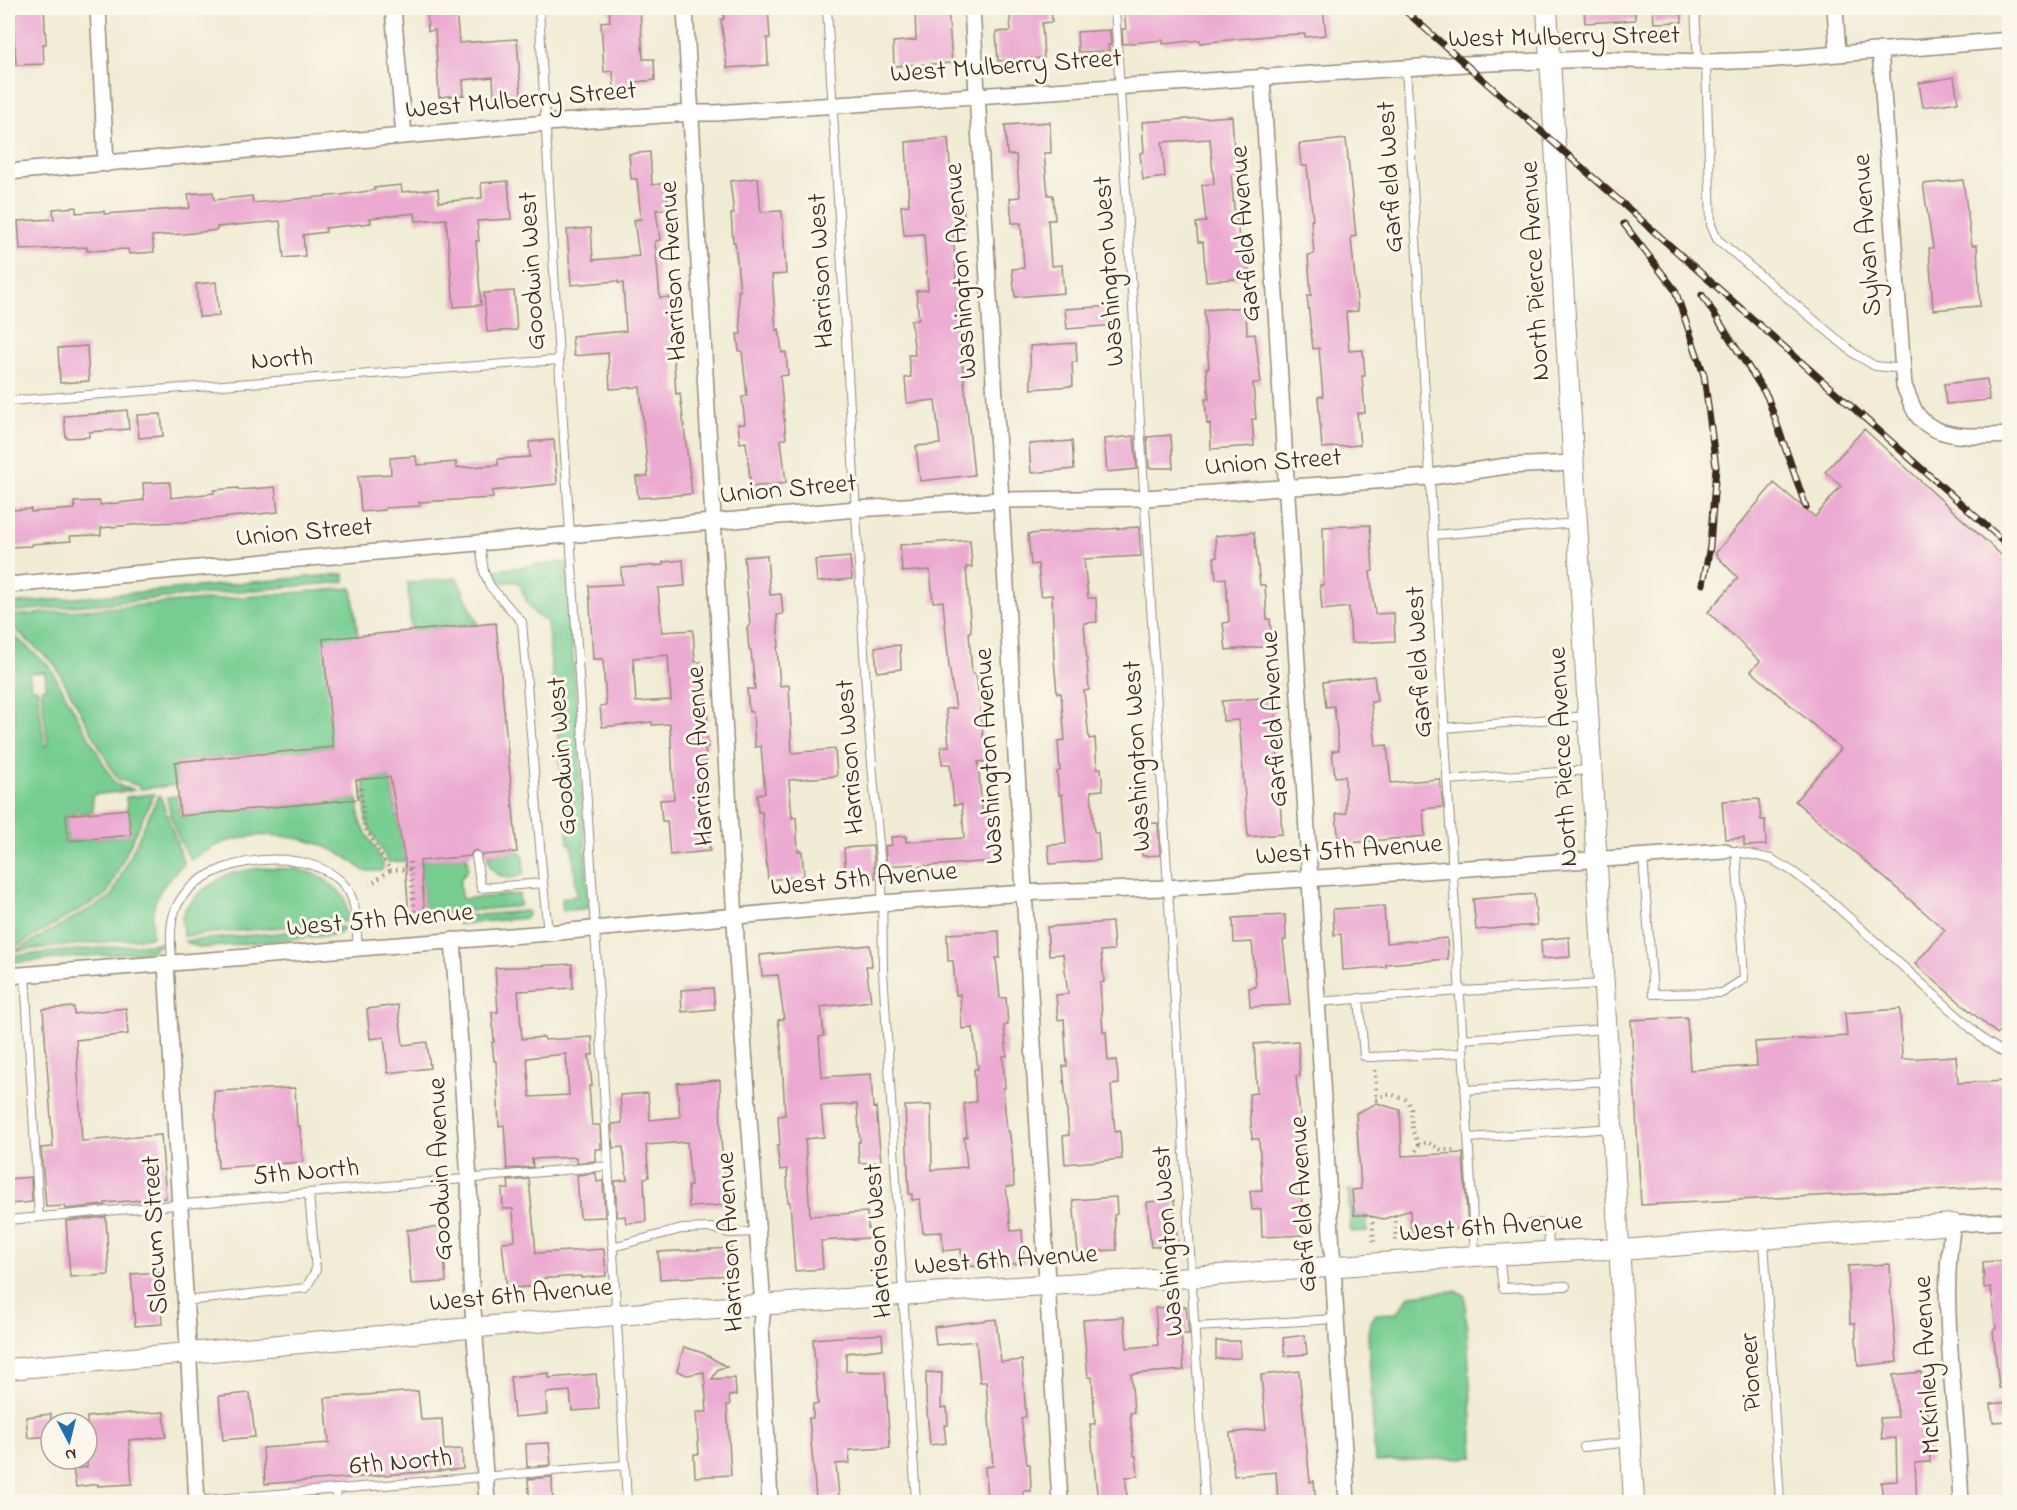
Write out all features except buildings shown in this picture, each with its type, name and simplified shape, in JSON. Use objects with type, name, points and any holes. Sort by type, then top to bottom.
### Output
[{"type":"street","points":[[98,8],[106,164]]},
{"type":"street","points":[[393,8],[404,136]]},
{"type":"street","name":"Harrison Avenue","points":[[685,8],[735,916],[763,1306],[762,1337],[770,1503]]},
{"type":"street","name":"Washington Avenue","points":[[972,8],[1060,1503]]},
{"type":"street","name":"North Pierce Avenue","points":[[1547,8],[1634,1503]]},
{"type":"street","points":[[1835,8],[1838,54]]},
{"type":"street","name":"West Mulberry Street","points":[[8,172],[546,123],[692,112],[715,113],[1406,67],[1550,60],[1702,62],[2010,40]]},
{"type":"street","name":"Sylvan Avenue","points":[[1880,50],[1904,386],[1916,413],[1930,426],[1946,433],[1974,437],[2010,435]]},
{"type":"street","name":"Garfield Avenue","points":[[1262,76],[1347,1503]]},
{"type":"street","name":"Union Street","points":[[8,585],[857,509],[1001,501],[1145,498],[1430,477],[1507,466],[1574,464]]},
{"type":"street","name":"West 5th Avenue","points":[[8,976],[358,949],[881,903],[1023,893],[1167,888],[1731,851]]},
{"type":"street","name":"Goodwin Avenue","points":[[453,940],[469,1179],[471,1282],[487,1503]]},
{"type":"street","name":"Slocum Street","points":[[169,964],[197,1502]]},
{"type":"street","name":"West 6th Avenue","points":[[8,1369],[616,1315],[1550,1251],[1599,1248],[1621,1251],[2010,1221]]},
{"type":"street","name":"McKinley Avenue","points":[[1953,1224],[1946,1271],[1947,1318],[1957,1428],[1960,1503]]},
{"type":"lane","name":"Goodwin West","points":[[539,8],[627,1503]]},
{"type":"lane","name":"Harrison West","points":[[826,8],[867,704],[882,881],[884,971],[916,1503]]},
{"type":"lane","name":"Washington West","points":[[1115,8],[1204,1503]]},
{"type":"lane","points":[[1695,8],[1702,62],[1711,225],[1717,239],[1856,355],[1875,366],[1903,369]]},
{"type":"lane","name":"Garfield West","points":[[1406,67],[1475,1256]]},
{"type":"lane","name":"North","points":[[8,401],[559,360]]},
{"type":"lane","points":[[1433,535],[1577,523]]},
{"type":"lane","points":[[480,543],[484,572],[490,586],[522,622],[548,933]]},
{"type":"lane","points":[[1444,728],[1588,716]]},
{"type":"lane","points":[[1447,780],[1592,770]]},
{"type":"lane","points":[[1643,856],[1653,994],[1722,993],[1744,979],[1731,851],[1771,859],[1792,871],[1823,894],[1984,1040],[2010,1057]]},
{"type":"lane","points":[[476,856],[481,888],[543,883]]},
{"type":"lane","points":[[169,964],[172,925],[183,895],[214,872],[228,866],[262,860],[291,861],[314,867],[344,885],[353,900],[358,949]]},
{"type":"lane","points":[[25,974],[39,1217]]},
{"type":"lane","points":[[1318,1002],[1460,991],[1604,984]]},
{"type":"lane","points":[[1359,998],[1362,1051],[1366,1057],[1463,1053]]},
{"type":"lane","points":[[1462,1039],[1607,1029]]},
{"type":"lane","points":[[1466,1090],[1610,1081]]},
{"type":"lane","points":[[1469,1138],[1613,1128]]},
{"type":"lane","name":"5th North","points":[[8,1220],[608,1166]]},
{"type":"lane","points":[[185,1301],[306,1288],[315,1270],[309,1194]]},
{"type":"lane","points":[[1530,1224],[1567,1222]]},
{"type":"lane","points":[[1548,1224],[1550,1251]]},
{"type":"lane","points":[[612,1247],[682,1229],[712,1228],[729,1233],[757,1232]]},
{"type":"lane","name":"Pioneer","points":[[1764,1240],[1780,1503]]},
{"type":"lane","points":[[1499,1255],[1503,1288],[1566,1286]]},
{"type":"lane","points":[[1195,1327],[1336,1319]]},
{"type":"lane","points":[[1584,1447],[1632,1442]]},
{"type":"lane","name":"6th North","points":[[180,1503],[625,1465]]},
{"type":"lane","points":[[336,1489],[337,1503]]},
{"type":"path","points":[[356,787],[361,787],[364,826],[390,870]]},
{"type":"path","points":[[410,862],[415,918]]},
{"type":"path","points":[[370,885],[390,870],[410,869]]},
{"type":"path","points":[[1375,1057],[1377,1100],[1390,1094],[1407,1100],[1411,1109],[1412,1129],[1419,1145]]},
{"type":"path","points":[[1416,1151],[1419,1145],[1427,1142],[1442,1150],[1470,1149]]},
{"type":"path","points":[[1395,1215],[1396,1241]]},
{"type":"path","points":[[1372,1216],[1374,1243]]},
{"type":"path","points":[[1414,1239],[1414,1233],[1442,1233]]},
{"type":"green space","points":[[567,563],[589,908],[563,911],[563,898],[577,896],[572,845],[568,843],[547,621],[541,619],[533,611],[519,583],[498,581],[497,570]]},
{"type":"green space","points":[[344,574],[344,582],[8,612],[8,604]]},
{"type":"green space","points":[[457,578],[478,624],[411,631],[408,583]]},
{"type":"green space","points":[[352,588],[358,636],[333,747],[176,762],[177,785],[140,789],[139,786],[117,779],[55,665],[8,623],[8,616]]},
{"type":"green space","points":[[8,630],[50,667],[114,782],[122,787],[135,790],[92,795],[93,812],[66,815],[68,841],[130,835],[126,797],[154,794],[107,894],[8,951]],"holes":[[[45,672],[46,687],[41,689],[48,745],[45,746],[37,688],[31,688],[29,673]]]},
{"type":"green space","points":[[390,777],[405,861],[388,862],[366,821],[364,780]]},
{"type":"green space","points":[[160,795],[184,864],[162,888],[154,905],[152,937],[15,951],[111,897]]},
{"type":"green space","points":[[178,796],[180,816],[358,799],[360,822],[383,863],[383,868],[381,871],[364,871],[349,859],[315,843],[277,836],[258,836],[220,844],[191,859],[178,838],[168,805],[167,797]]},
{"type":"green space","points":[[517,851],[523,855],[524,873],[512,878],[506,877],[495,872],[491,867],[488,855]]},
{"type":"green space","points":[[467,856],[468,869],[460,880],[463,899],[519,894],[520,906],[425,915],[420,861]]},
{"type":"green space","points":[[259,868],[295,869],[318,875],[345,898],[349,921],[183,936],[182,917],[186,907],[200,892],[228,874]]},
{"type":"green space","points":[[526,911],[528,914],[526,918],[458,924],[457,917]]},
{"type":"green space","points":[[347,927],[339,934],[201,948],[184,941]]},
{"type":"green space","points":[[161,943],[152,951],[8,963],[8,956]]},
{"type":"green space","points":[[1348,1190],[1352,1190],[1354,1215],[1367,1215],[1367,1231],[1351,1232]]},
{"type":"green space","points":[[1455,1291],[1465,1295],[1474,1457],[1375,1462],[1368,1332],[1371,1322],[1376,1314],[1397,1313],[1410,1295]]},
{"type":"railway","points":[[1402,8],[2010,547]]},
{"type":"railway","points":[[1624,224],[1675,290],[1704,375],[1716,467],[1710,546],[1703,584]]},
{"type":"railway","points":[[1702,295],[1767,396],[1806,507]]}]
